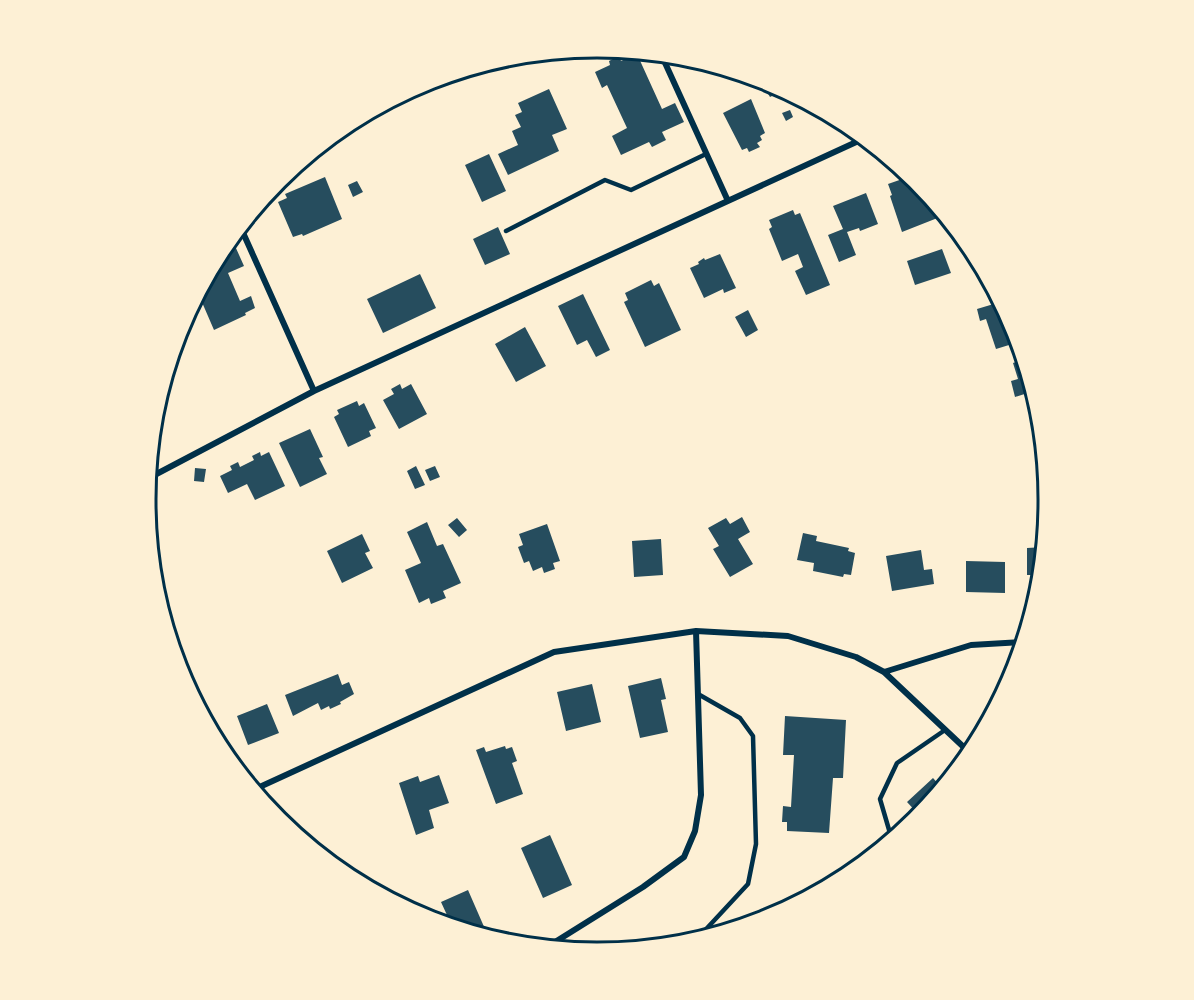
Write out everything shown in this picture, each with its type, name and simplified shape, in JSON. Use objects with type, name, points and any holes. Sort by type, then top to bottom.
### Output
[{"type":"street","points":[[665,64],[728,201]]},
{"type":"street","points":[[156,475],[314,392],[855,142]]},
{"type":"street","points":[[244,235],[314,392]]},
{"type":"street","points":[[558,940],[684,857],[695,831],[701,795],[696,631]]},
{"type":"street","points":[[261,786],[554,652],[696,631],[788,636],[856,657],[884,672],[963,747]]},
{"type":"street","points":[[884,672],[971,645],[1015,643]]},
{"type":"lane","points":[[506,231],[605,180],[631,190],[706,154]]},
{"type":"lane","points":[[698,694],[740,718],[753,736],[756,844],[747,884],[708,927]]},
{"type":"lane","points":[[889,831],[880,799],[897,763],[945,730]]},
{"type":"building","points":[[614,59],[620,59],[621,61],[626,59],[640,60],[662,109],[675,103],[684,122],[662,132],[666,140],[652,147],[649,142],[621,155],[612,136],[627,128],[607,85],[602,88],[595,72],[610,65],[609,61]]},
{"type":"building","points":[[549,89],[567,129],[552,135],[559,151],[508,175],[498,154],[518,145],[512,131],[521,127],[515,115],[522,112],[518,103]]},
{"type":"building","points":[[751,99],[765,133],[760,136],[762,140],[757,143],[760,147],[749,152],[747,148],[742,150],[723,113]]},
{"type":"building","points":[[790,110],[793,117],[786,121],[782,113]]},
{"type":"building","points":[[489,154],[506,191],[482,202],[465,165]]},
{"type":"building","points":[[325,177],[342,219],[303,236],[302,234],[293,237],[278,202],[287,198],[285,194]]},
{"type":"building","points":[[900,180],[937,218],[902,232],[888,184]]},
{"type":"building","points":[[357,181],[363,192],[353,197],[348,185]]},
{"type":"building","points":[[866,193],[878,224],[860,231],[859,228],[847,232],[856,255],[839,262],[828,235],[843,229],[833,206]]},
{"type":"building","points":[[793,210],[795,215],[800,213],[830,285],[806,295],[795,271],[803,267],[798,254],[782,261],[769,229],[772,227],[769,220]]},
{"type":"building","points":[[498,227],[510,254],[485,265],[473,239]]},
{"type":"building","points":[[236,247],[244,266],[228,273],[240,301],[251,296],[255,308],[245,313],[246,315],[214,330],[202,303]]},
{"type":"building","points":[[942,249],[951,273],[915,285],[907,261]]},
{"type":"building","points":[[720,254],[736,288],[724,293],[723,289],[704,298],[690,268],[699,264],[698,262],[704,258],[705,260]]},
{"type":"building","points":[[420,274],[436,308],[383,333],[367,299]]},
{"type":"building","points":[[651,280],[654,286],[659,283],[681,330],[645,347],[624,302],[628,300],[625,293]]},
{"type":"building","points":[[583,294],[610,350],[596,357],[587,340],[577,345],[558,306]]},
{"type":"building","points":[[993,304],[1010,345],[996,349],[986,319],[980,321],[977,309]]},
{"type":"building","points":[[748,310],[758,330],[746,337],[735,317]]},
{"type":"building","points":[[525,327],[546,366],[516,382],[495,344]]},
{"type":"building","points":[[1016,362],[1025,394],[1015,397],[1011,381],[1018,379],[1013,363]]},
{"type":"building","points":[[400,384],[402,389],[411,384],[427,414],[399,429],[383,400],[394,394],[391,389]]},
{"type":"building","points":[[357,401],[359,406],[364,403],[376,428],[369,431],[371,436],[348,447],[334,417],[339,414],[337,410]]},
{"type":"building","points":[[310,429],[323,457],[319,458],[327,474],[300,487],[279,443]]},
{"type":"building","points":[[260,452],[261,456],[269,452],[285,486],[255,500],[247,484],[228,493],[220,476],[232,470],[230,466],[238,462],[240,467],[254,460],[252,456]]},
{"type":"building","points":[[416,466],[425,485],[415,489],[407,471]]},
{"type":"building","points":[[435,466],[440,477],[430,481],[425,470]]},
{"type":"building","points":[[195,468],[206,469],[204,482],[194,481]]},
{"type":"building","points":[[742,517],[750,532],[738,539],[753,564],[730,577],[713,549],[719,546],[708,528],[726,518],[730,524]]},
{"type":"building","points":[[457,518],[467,530],[459,537],[448,525]]},
{"type":"building","points":[[427,522],[437,546],[443,544],[461,583],[443,591],[446,598],[431,604],[429,598],[419,603],[405,570],[421,563],[407,532]]},
{"type":"building","points":[[547,524],[560,561],[553,563],[555,569],[544,573],[542,567],[533,571],[529,561],[524,563],[518,547],[523,545],[519,534]]},
{"type":"building","points":[[803,533],[817,536],[816,541],[849,548],[848,551],[855,553],[851,575],[844,574],[843,577],[813,571],[814,563],[797,560]]},
{"type":"building","points":[[362,534],[370,551],[365,553],[373,568],[342,583],[327,551]]},
{"type":"building","points":[[661,539],[663,575],[634,577],[632,541]]},
{"type":"building","points":[[1036,547],[1032,575],[1027,575],[1027,548]]},
{"type":"building","points":[[921,550],[924,570],[932,569],[934,584],[892,591],[886,556]]},
{"type":"building","points":[[966,561],[1005,562],[1005,593],[966,592]]},
{"type":"building","points":[[338,674],[342,685],[349,682],[354,694],[330,709],[329,706],[321,710],[318,703],[293,716],[285,695]]},
{"type":"building","points":[[661,678],[666,699],[661,700],[668,732],[640,738],[628,686]]},
{"type":"building","points":[[592,684],[601,722],[566,731],[557,692]]},
{"type":"building","points":[[267,704],[279,733],[248,745],[237,716]]},
{"type":"building","points":[[785,716],[846,720],[843,778],[833,778],[829,833],[787,831],[787,822],[782,822],[783,806],[791,807],[794,755],[783,755]]},
{"type":"building","points":[[505,746],[506,749],[512,747],[517,761],[512,763],[523,794],[496,804],[476,750],[484,747],[486,752]]},
{"type":"building","points":[[439,775],[449,803],[429,810],[434,828],[416,835],[399,783],[418,776],[420,782]]},
{"type":"building","points":[[933,778],[936,782],[913,808],[907,802]]},
{"type":"building","points":[[550,835],[572,885],[543,898],[521,848]]},
{"type":"building","points":[[468,890],[484,926],[447,915],[441,902]]}]
